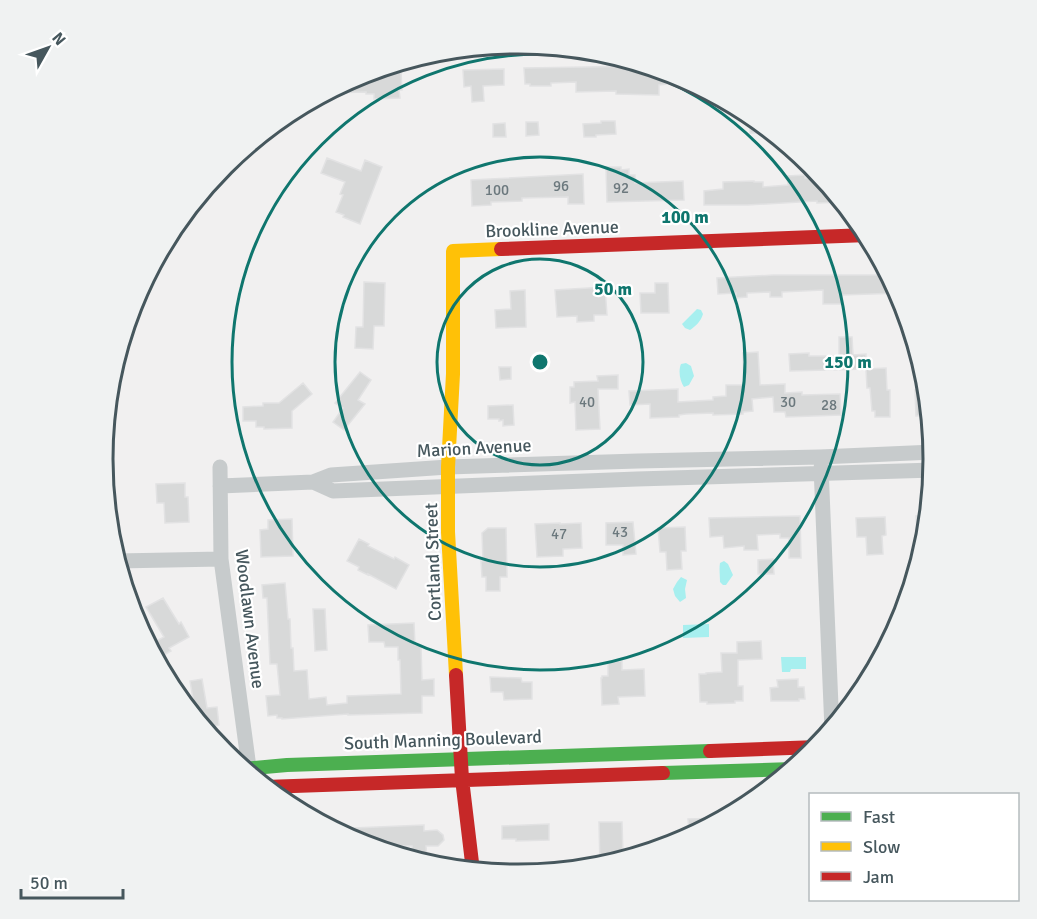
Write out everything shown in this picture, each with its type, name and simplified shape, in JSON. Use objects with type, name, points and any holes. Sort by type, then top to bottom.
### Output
[{"type":"street","name":"Brookline Avenue","points":[[453,251],[857,235]]},
{"type":"street","name":"Cortland Street","points":[[453,251],[453,374],[448,467],[448,532],[460,758],[472,862]]},
{"type":"street","name":"Marion Avenue","points":[[220,486],[313,482],[331,475],[448,467],[924,452]]},
{"type":"street","points":[[820,457],[831,717]]},
{"type":"street","points":[[637,479],[638,460]]},
{"type":"street","name":"Woodlawn Avenue","points":[[220,467],[221,559],[246,759]]},
{"type":"street","name":"Marion Avenue","points":[[313,482],[333,491],[924,470]]},
{"type":"street","points":[[126,561],[221,559]]},
{"type":"street","name":"South Manning Boulevard","points":[[257,769],[287,765],[460,758],[803,748]]},
{"type":"street","points":[[646,753],[646,774]]},
{"type":"street","points":[[279,786],[778,770]]},
{"type":"water","points":[[697,309],[703,314],[700,321],[690,330],[685,328],[682,324]]},
{"type":"water","points":[[686,363],[691,366],[694,376],[689,385],[684,387],[680,370],[681,364]]},
{"type":"water","points":[[724,561],[733,575],[726,585],[720,582],[720,563]]},
{"type":"water","points":[[681,577],[687,580],[686,598],[680,602],[673,589]]},
{"type":"water","points":[[709,624],[709,637],[683,638],[683,625]]},
{"type":"water","points":[[781,657],[806,657],[806,669],[791,669],[790,672],[782,672]]},
{"type":"building","points":[[617,66],[649,76],[666,84],[659,85],[659,95],[616,94],[616,91],[576,92],[576,82],[551,83],[551,86],[525,84],[524,68]]},
{"type":"building","points":[[504,69],[504,85],[483,86],[484,101],[472,102],[471,86],[464,87],[463,70]]},
{"type":"building","points":[[401,72],[400,98],[374,99],[374,94],[366,94],[366,92],[347,92]]},
{"type":"building","points":[[601,121],[615,121],[616,134],[584,137],[583,124],[601,123]]},
{"type":"building","points":[[526,122],[538,122],[539,135],[526,136]]},
{"type":"building","points":[[505,123],[506,137],[493,137],[493,124]]},
{"type":"building","points":[[750,127],[758,133],[750,133]]},
{"type":"building","points":[[327,158],[361,171],[365,160],[382,167],[360,224],[336,212],[343,195],[340,194],[345,182],[321,173]]},
{"type":"building","points":[[606,167],[629,169],[629,175],[635,175],[635,183],[683,181],[684,200],[607,202]]},
{"type":"building","points":[[583,174],[584,204],[568,204],[568,197],[522,198],[522,201],[491,202],[491,205],[472,206],[471,180]]},
{"type":"building","points":[[805,175],[805,178],[810,178],[831,202],[704,205],[704,191],[723,189],[723,182],[763,182],[763,187],[788,185],[787,176]]},
{"type":"building","points":[[774,275],[879,275],[888,293],[842,295],[843,304],[823,304],[823,290],[782,292],[782,297],[770,297],[770,292],[747,293],[747,297],[736,298],[736,293],[718,294],[717,278]]},
{"type":"building","points":[[364,282],[385,283],[384,326],[374,326],[373,349],[355,348],[356,327],[363,327]]},
{"type":"building","points":[[655,283],[668,283],[669,313],[641,313],[640,293],[655,293]]},
{"type":"building","points":[[605,287],[607,315],[594,315],[594,321],[577,322],[577,316],[557,317],[555,290]]},
{"type":"building","points":[[525,290],[526,327],[496,328],[495,310],[511,309],[510,291]]},
{"type":"building","points":[[839,337],[852,337],[853,355],[866,354],[866,369],[790,371],[789,354],[839,356]]},
{"type":"building","points":[[758,352],[760,385],[785,384],[785,393],[802,392],[802,395],[840,394],[841,415],[786,417],[785,412],[774,412],[773,397],[752,399],[753,411],[743,412],[743,414],[686,414],[679,415],[679,417],[650,418],[650,404],[630,405],[629,391],[678,389],[678,402],[713,400],[713,397],[726,396],[726,385],[744,385],[743,353]]},
{"type":"building","points":[[499,367],[511,367],[511,379],[500,380]]},
{"type":"building","points":[[886,368],[887,390],[890,390],[890,417],[875,417],[875,411],[872,411],[866,369]]},
{"type":"building","points":[[360,372],[371,380],[358,400],[365,404],[344,430],[333,422],[343,408],[335,403]]},
{"type":"building","points":[[618,375],[618,389],[598,389],[600,429],[576,430],[575,402],[570,403],[570,387],[574,387],[574,382],[598,381],[597,376]]},
{"type":"building","points":[[303,383],[312,394],[292,411],[292,428],[264,429],[264,427],[256,427],[256,421],[243,421],[243,407],[279,403]]},
{"type":"building","points":[[915,390],[918,390],[922,416],[916,416]]},
{"type":"building","points":[[513,405],[514,425],[503,426],[503,420],[488,419],[488,406]]},
{"type":"building","points":[[185,483],[189,522],[165,523],[164,503],[157,503],[156,484]]},
{"type":"building","points":[[800,516],[801,558],[789,558],[789,538],[780,538],[780,534],[757,535],[758,550],[744,550],[744,546],[724,548],[723,536],[710,537],[709,518]]},
{"type":"building","points":[[916,516],[920,516],[917,534]]},
{"type":"building","points":[[885,517],[886,535],[882,536],[883,554],[867,555],[866,537],[857,537],[856,518]]},
{"type":"building","points":[[292,519],[293,556],[261,557],[260,530],[268,529],[268,520]]},
{"type":"building","points":[[633,522],[636,554],[623,555],[623,545],[606,545],[606,523]]},
{"type":"building","points":[[581,523],[582,548],[563,549],[563,556],[537,557],[535,524]]},
{"type":"building","points":[[685,527],[686,551],[681,551],[682,569],[667,570],[666,552],[660,552],[658,528]]},
{"type":"building","points":[[488,528],[506,528],[507,577],[500,577],[500,591],[486,591],[486,577],[482,577],[482,533]]},
{"type":"building","points":[[359,539],[369,544],[368,546],[409,565],[396,589],[358,570],[359,567],[347,561]]},
{"type":"building","points":[[773,559],[774,574],[758,574],[758,560]]},
{"type":"building","points":[[285,583],[294,671],[307,670],[309,699],[326,697],[327,705],[347,703],[347,696],[401,694],[398,647],[385,647],[384,642],[369,642],[368,625],[414,623],[415,645],[421,645],[422,680],[434,679],[434,696],[422,696],[422,713],[348,714],[282,719],[277,718],[277,715],[268,716],[266,696],[280,695],[277,664],[270,664],[267,598],[263,598],[262,585]]},
{"type":"building","points":[[163,598],[189,637],[169,648],[171,651],[164,655],[156,641],[164,637],[146,607]]},
{"type":"building","points":[[313,609],[325,609],[327,650],[315,651]]},
{"type":"building","points":[[761,641],[762,659],[738,660],[738,686],[743,686],[743,701],[707,704],[707,702],[700,702],[699,674],[722,672],[721,653],[737,653],[737,642]]},
{"type":"building","points":[[622,661],[622,670],[644,669],[645,696],[618,697],[619,704],[602,705],[601,678],[608,676],[608,662]]},
{"type":"building","points":[[490,677],[521,678],[522,682],[532,682],[532,699],[504,700],[503,692],[491,692]]},
{"type":"building","points":[[202,679],[207,708],[217,707],[219,725],[214,726],[193,701],[190,681]]},
{"type":"building","points":[[798,679],[798,687],[804,687],[805,699],[771,701],[770,688],[778,687],[777,680]]},
{"type":"building","points":[[688,819],[707,819],[689,827]]},
{"type":"building","points":[[599,822],[622,822],[623,851],[600,857]]},
{"type":"building","points":[[549,824],[549,840],[502,839],[502,826]]},
{"type":"building","points":[[424,825],[424,831],[437,830],[443,835],[444,840],[438,846],[426,846],[427,854],[412,850],[412,846],[398,846],[350,828]]},
{"type":"traffic: fast","points":[[256,768],[710,751]]},
{"type":"traffic: fast","points":[[663,773],[779,769]]},
{"type":"traffic: slow","points":[[456,675],[448,532],[448,467],[453,374],[453,251],[501,249]]},
{"type":"traffic: jam","points":[[501,249],[857,235]]},
{"type":"traffic: jam","points":[[456,675],[462,779],[472,862]]},
{"type":"traffic: jam","points":[[710,751],[803,748]]},
{"type":"traffic: jam","points":[[279,786],[663,773]]}]
